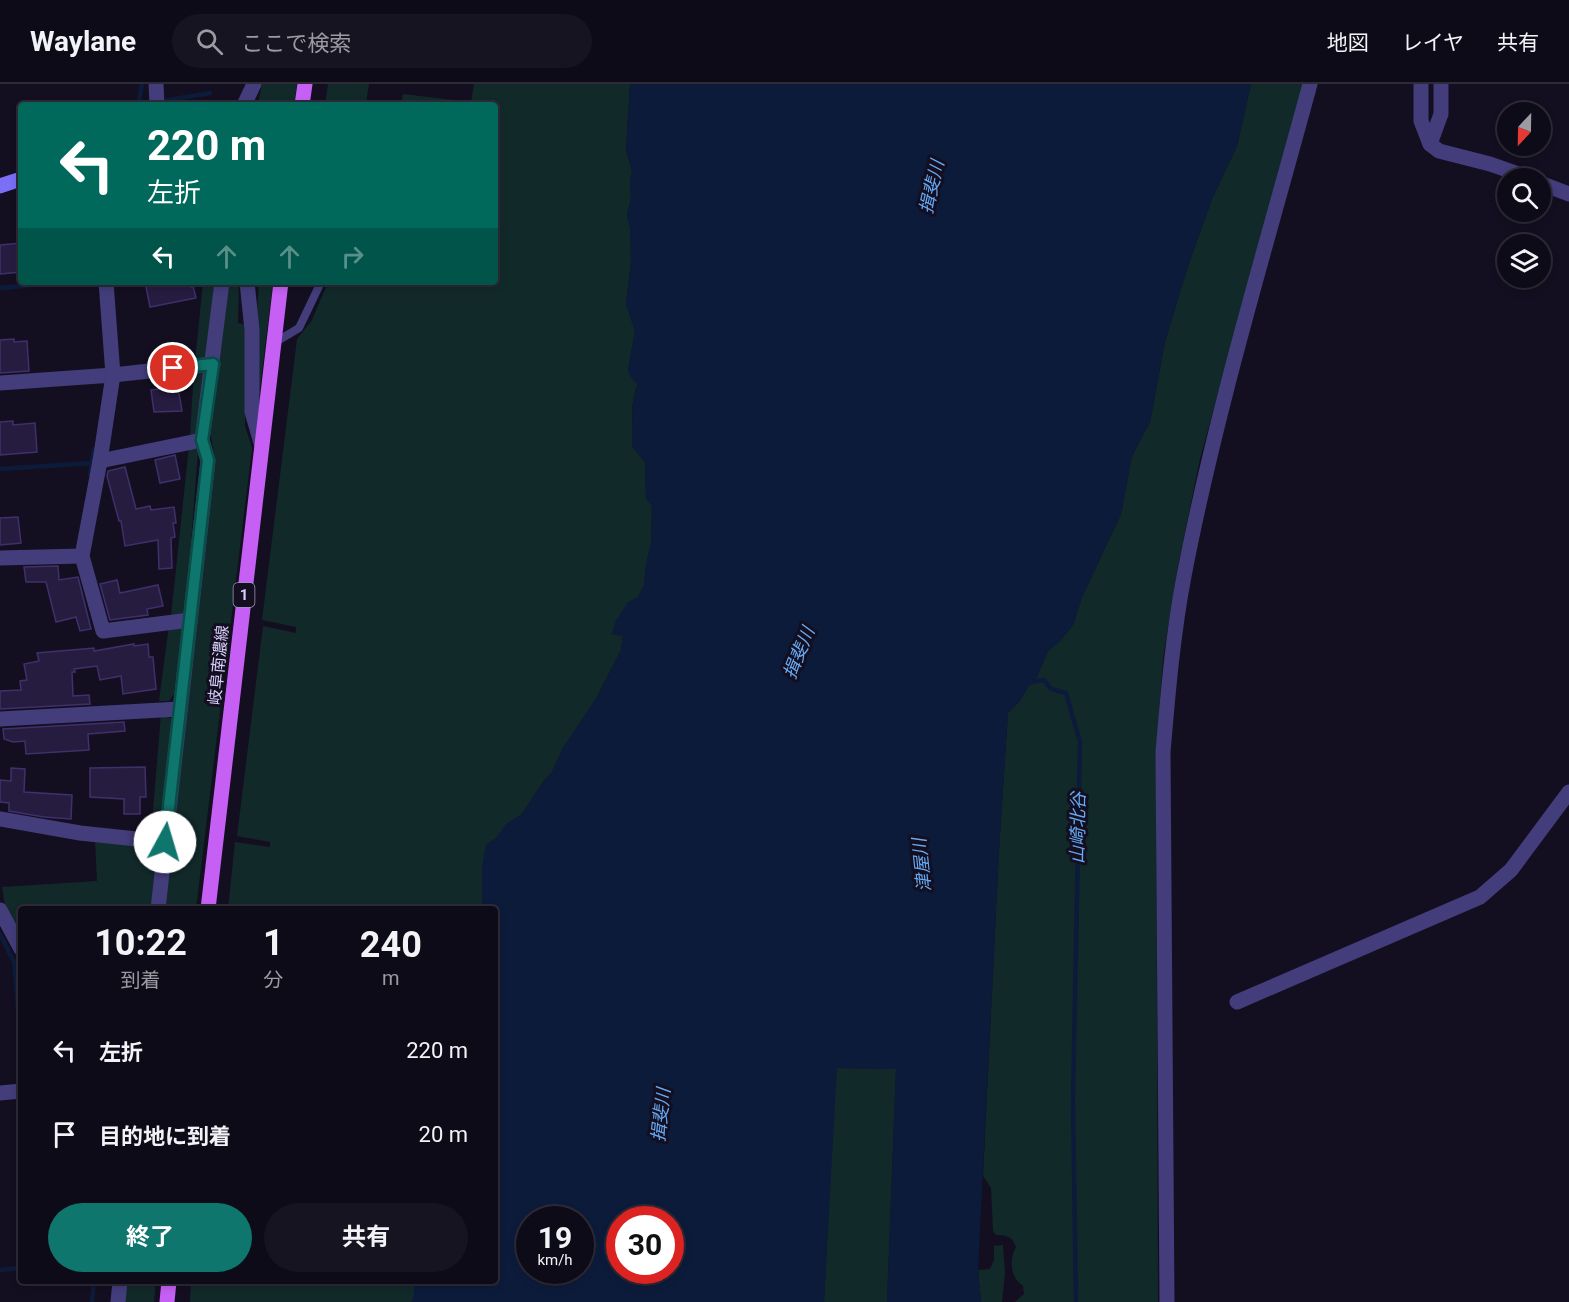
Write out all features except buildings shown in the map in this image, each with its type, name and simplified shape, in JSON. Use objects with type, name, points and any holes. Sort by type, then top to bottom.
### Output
[{"type":"main road","points":[[302,102],[305,84]]},
{"type":"main road","name":"岐阜南濃線","points":[[208,906],[281,285]]},
{"type":"main road","points":[[167,1302],[169,1284]]},
{"type":"street","points":[[156,84],[157,102]]},
{"type":"street","points":[[243,102],[244,84]]},
{"type":"street","points":[[245,102],[254,84]]},
{"type":"street","points":[[1167,1302],[1163,752],[1170,665],[1183,578],[1206,474],[1268,233],[1310,84]]},
{"type":"street","points":[[1421,84],[1421,121],[1430,144],[1439,151],[1501,168]]},
{"type":"street","points":[[1430,144],[1441,114],[1441,84]]},
{"type":"street","points":[[0,186],[18,180]]},
{"type":"street","points":[[1551,187],[1569,194]]},
{"type":"street","points":[[106,285],[113,375],[82,556],[103,631],[190,620]]},
{"type":"street","points":[[158,906],[208,460],[202,440],[222,285]]},
{"type":"street","points":[[247,285],[252,330],[252,412],[261,442]]},
{"type":"street","points":[[0,383],[113,375],[213,364]]},
{"type":"street","points":[[100,461],[202,440]]},
{"type":"street","points":[[0,558],[82,556]]},
{"type":"street","points":[[0,719],[179,709]]},
{"type":"street","points":[[1237,1002],[1480,897],[1511,870],[1569,792]]},
{"type":"street","points":[[0,819],[80,832],[165,842]]},
{"type":"street","points":[[0,910],[18,943]]},
{"type":"street","points":[[0,1093],[18,1091]]},
{"type":"street","points":[[118,1302],[120,1284]]},
{"type":"lane","points":[[273,343],[299,328],[320,285]]},
{"type":"green space","points":[[262,84],[297,84],[294,102],[259,102]]},
{"type":"green space","points":[[328,84],[369,84],[366,102],[325,102]]},
{"type":"green space","points":[[474,84],[630,84],[626,150],[632,171],[631,198],[627,215],[630,227],[631,261],[626,304],[635,331],[628,371],[638,384],[633,406],[632,446],[645,462],[646,498],[652,506],[651,544],[644,585],[638,597],[628,603],[612,634],[623,636],[621,650],[597,697],[563,748],[552,772],[522,814],[507,824],[496,838],[486,845],[482,906],[228,906],[235,842],[270,847],[270,842],[237,836],[263,626],[296,633],[296,627],[262,620],[297,339],[312,320],[327,285],[498,285],[498,102],[471,102]]},
{"type":"green space","points":[[1251,84],[1303,84],[1200,459],[1177,571],[1163,659],[1156,755],[1158,1302],[1015,1302],[1024,1294],[1023,1286],[1015,1278],[1012,1268],[1012,1257],[1016,1247],[1011,1238],[996,1235],[993,1231],[991,1188],[983,1176],[1008,713],[1037,677],[1048,651],[1073,625],[1082,597],[1121,514],[1132,456],[1150,422],[1165,342],[1187,269],[1212,199],[1237,146]]},
{"type":"green space","points":[[403,94],[471,102],[402,102]]},
{"type":"green space","points":[[203,285],[217,285],[208,355],[205,359],[195,362]]},
{"type":"green space","points":[[227,285],[239,285],[238,323],[246,325],[245,426],[252,448],[196,906],[164,906],[215,458],[210,432]]},
{"type":"green space","points":[[259,285],[273,285],[258,405],[255,340]]},
{"type":"green space","points":[[194,368],[206,374],[195,436],[190,436]]},
{"type":"green space","points":[[189,446],[193,446],[198,451],[186,609],[183,615],[171,616]]},
{"type":"green space","points":[[169,625],[177,625],[182,630],[174,694],[169,701],[159,701]]},
{"type":"green space","points":[[161,714],[172,719],[159,831],[151,835]]},
{"type":"green space","points":[[95,840],[152,844],[157,849],[151,906],[18,906],[18,928],[5,906],[2,887],[97,881]]},
{"type":"green space","points":[[836,1068],[896,1069],[887,1302],[824,1302]]},
{"type":"green space","points":[[1003,1245],[1005,1273],[1002,1302],[981,1302],[978,1270],[990,1269],[994,1260],[994,1246]]},
{"type":"green space","points":[[125,1284],[156,1284],[154,1302],[124,1302]]},
{"type":"green space","points":[[191,1284],[414,1284],[412,1302],[190,1302]]},
{"type":"water","points":[[630,84],[1251,84],[1237,146],[1212,199],[1187,269],[1165,342],[1150,422],[1132,456],[1121,514],[1082,597],[1073,625],[1048,651],[1037,677],[1008,713],[978,1270],[981,1302],[887,1302],[896,1069],[837,1068],[824,1302],[412,1302],[414,1284],[498,1284],[498,906],[482,906],[482,866],[486,845],[496,838],[506,824],[522,814],[552,772],[563,748],[597,697],[621,650],[623,636],[612,634],[616,620],[628,602],[638,597],[644,585],[651,544],[652,506],[646,498],[645,462],[632,446],[633,407],[638,385],[628,371],[635,331],[626,304],[631,261],[630,227],[627,215],[631,198],[632,170],[626,150]]},
{"type":"waterway","points":[[139,102],[142,84]]},
{"type":"waterway","points":[[163,101],[210,93]]},
{"type":"waterway","points":[[0,288],[36,285]]},
{"type":"waterway","points":[[90,474],[94,449]]},
{"type":"waterway","points":[[0,469],[92,463]]},
{"type":"waterway","name":"山崎北谷","points":[[1028,677],[1031,682],[1044,680],[1051,689],[1066,693],[1080,742],[1073,1101],[1076,1302]]},
{"type":"waterway","points":[[0,934],[14,962],[18,1007]]},
{"type":"waterway","points":[[0,1270],[18,1268]]},
{"type":"waterway","points":[[92,1302],[94,1284]]},
{"type":"route","points":[[165,842],[208,460],[202,440],[213,364],[173,368]]},
{"type":"water label","name":"揖斐川","points":[[932,187]]},
{"type":"water label","name":"揖斐川","points":[[799,653]]},
{"type":"water label","name":"津屋川","points":[[922,865]]},
{"type":"water label","name":"揖斐川","points":[[661,1115]]}]
